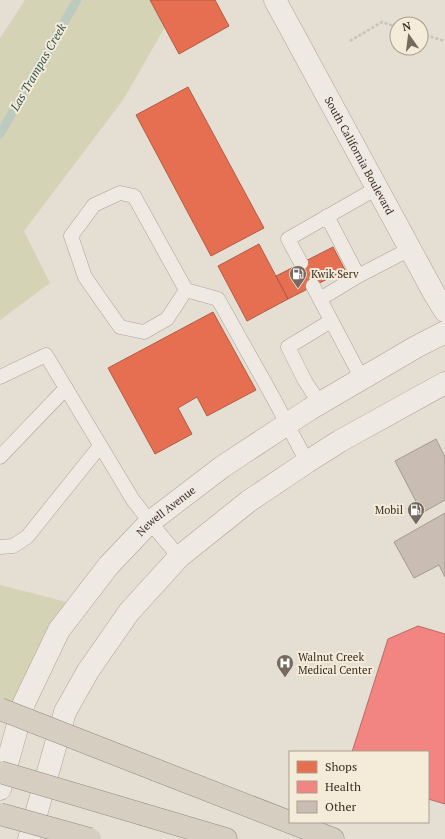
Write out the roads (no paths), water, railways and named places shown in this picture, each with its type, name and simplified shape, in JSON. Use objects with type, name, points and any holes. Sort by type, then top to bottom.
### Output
[{"type":"highway","points":[[0,709],[289,822]]},
{"type":"highway","points":[[0,772],[226,839]]},
{"type":"highway","points":[[0,814],[90,839]]},
{"type":"highway","points":[[292,823],[333,839]]},
{"type":"street","name":"South California Boulevard","points":[[275,0],[434,294],[445,311]]},
{"type":"street","name":"Newell Avenue","points":[[0,789],[24,703],[59,630],[109,565],[150,522],[222,467],[287,425],[416,347],[445,332]]},
{"type":"street","points":[[29,839],[65,712],[88,671],[129,612],[180,557],[249,501],[340,441],[445,383]]},
{"type":"lane","points":[[301,263],[288,239],[377,188]]},
{"type":"lane","points":[[186,290],[167,319],[144,332],[120,327],[85,277],[71,236],[94,205],[120,193],[134,196],[186,290],[218,299],[306,462]]},
{"type":"lane","points":[[327,216],[358,276]]},
{"type":"lane","points":[[320,299],[358,276],[410,248]]},
{"type":"lane","points":[[313,286],[362,379]]},
{"type":"lane","points":[[320,404],[305,381],[288,347],[331,321]]},
{"type":"lane","points":[[0,377],[46,355],[134,500],[150,522],[180,557]]},
{"type":"lane","points":[[0,457],[66,388]]},
{"type":"lane","points":[[0,547],[13,546],[27,537],[100,446]]},
{"type":"waterway","name":"Las Trampas Creek","points":[[0,134],[77,0]]},
{"type":"place","name":"Kwik Serv","points":[[298,289]]},
{"type":"place","name":"Mobil","points":[[416,525]]},
{"type":"place","name":"Walnut Creek Medical Center","points":[[285,678]]}]
